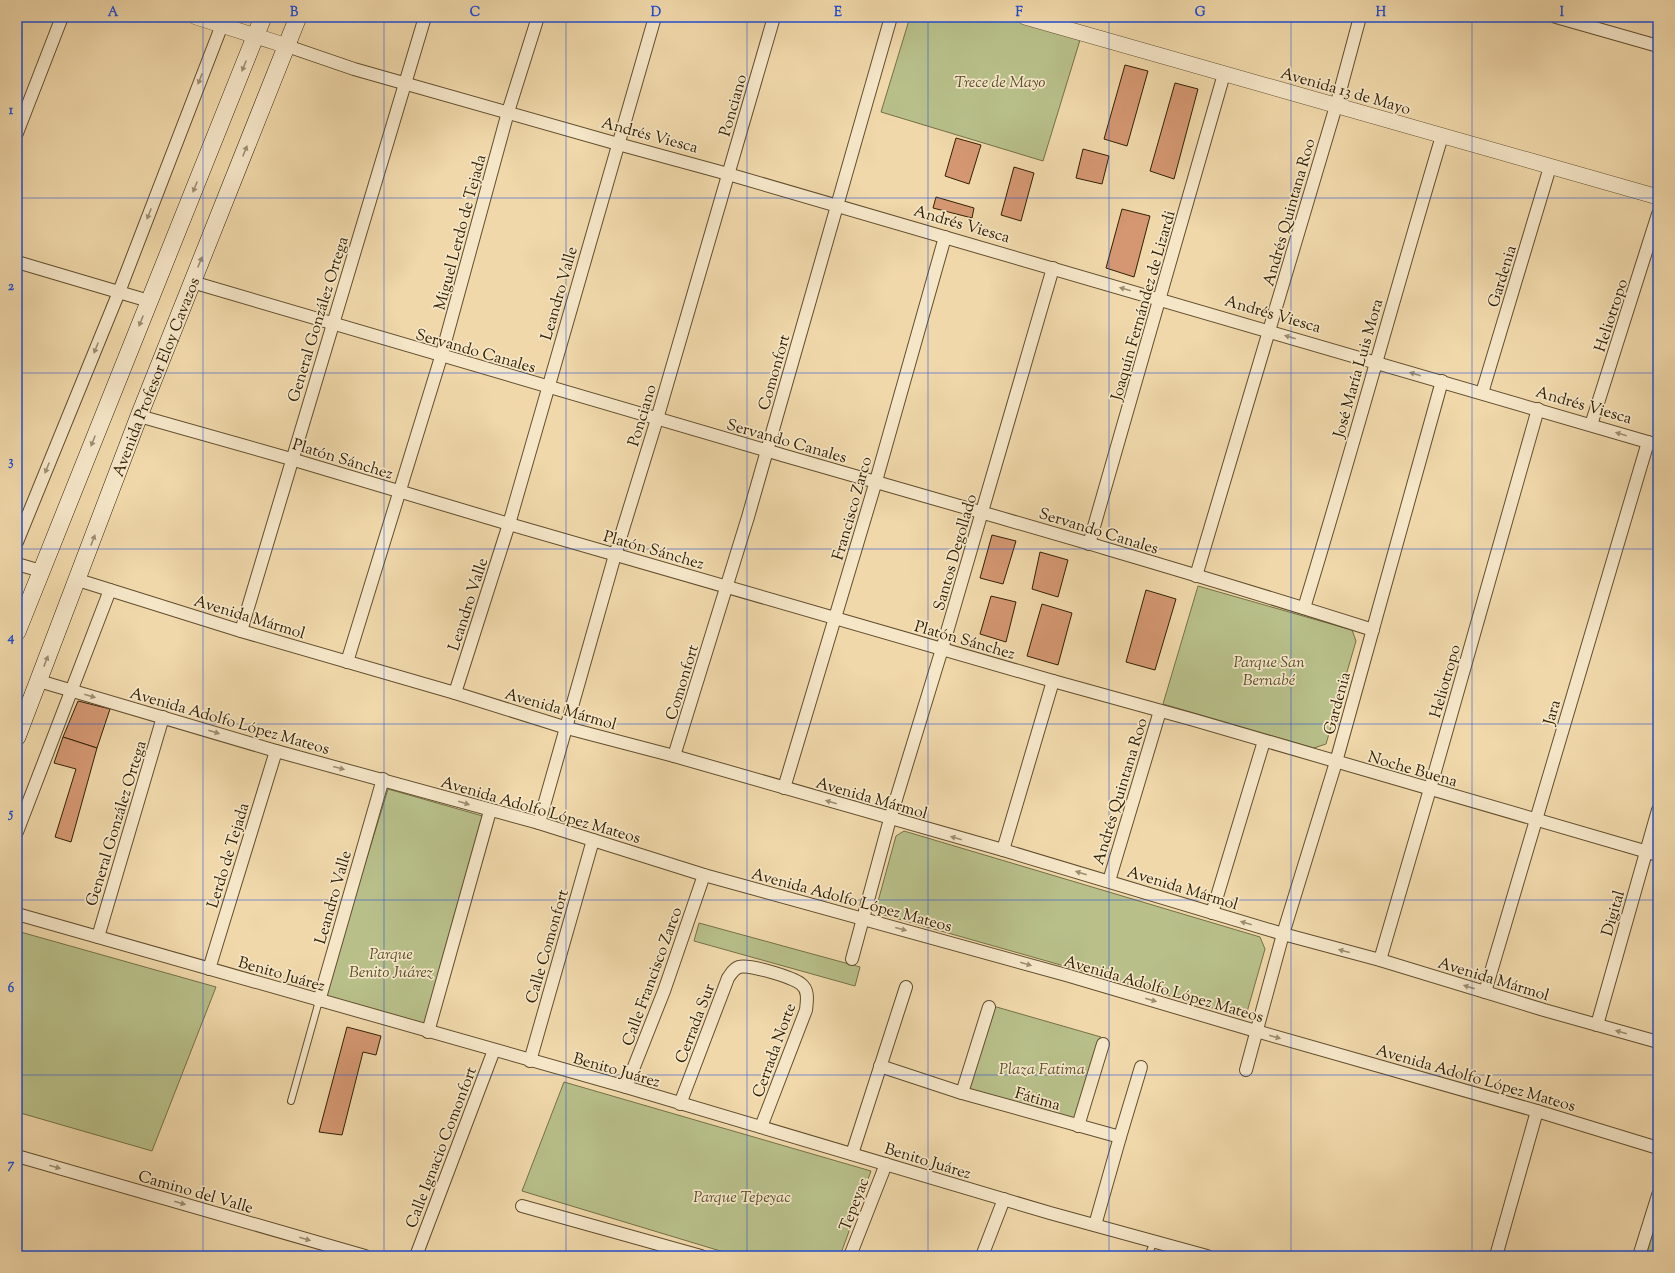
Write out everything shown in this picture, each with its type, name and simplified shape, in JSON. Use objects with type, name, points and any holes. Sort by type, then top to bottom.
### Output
[{"type":"main road","name":"Avenida Profesor Eloy Cavazos","points":[[17,632],[263,17]]},
{"type":"main road","name":"Avenida Profesor Eloy Cavazos","points":[[17,737],[78,580],[139,416],[298,17]]},
{"type":"street","points":[[17,133],[62,17]]},
{"type":"street","name":"Andrés Viesca","points":[[196,17],[223,21],[256,37],[354,69],[728,174],[1653,443]]},
{"type":"street","name":"General González Ortega","points":[[241,631],[291,459],[387,145],[424,17]]},
{"type":"street","name":"Miguel Lerdo de Tejada","points":[[347,662],[441,357],[508,112],[538,17]]},
{"type":"street","name":"Leandro Valle","points":[[455,693],[508,524],[656,17]]},
{"type":"street","name":"Ponciano","points":[[539,823],[615,555],[657,419],[774,17]]},
{"type":"street","name":"Comonfort","points":[[674,756],[767,451],[891,17]]},
{"type":"street","name":"Avenida 13 de Mayo","points":[[1025,17],[1658,197]]},
{"type":"street","name":"Andrés Quintana Roo","points":[[1196,576],[1270,331],[1336,106],[1360,17]]},
{"type":"street","points":[[1556,17],[1658,46]]},
{"type":"street","points":[[17,542],[118,292],[223,21]]},
{"type":"street","name":"Joaquín Fernández de Lizardi","points":[[1089,544],[1224,74]]},
{"type":"street","name":"José María Luis Mora","points":[[1304,608],[1442,136]]},
{"type":"street","name":"Gardenia","points":[[1482,393],[1550,167]]},
{"type":"street","name":"Heliotropo","points":[[1591,425],[1658,214]]},
{"type":"street","name":"Francisco Zarco","points":[[784,788],[876,481],[945,237]]},
{"type":"street","points":[[17,262],[149,302]]},
{"type":"street","name":"Santos Degollado","points":[[852,959],[890,819],[983,512],[1053,268]]},
{"type":"street","name":"Servando Canales","points":[[192,282],[441,357],[983,512],[1373,630]]},
{"type":"street","name":"Gardenia","points":[[1246,1070],[1283,934],[1336,762],[1442,382]]},
{"type":"street","name":"Heliotropo","points":[[1380,960],[1538,410]]},
{"type":"street","name":"Platón Sánchez","points":[[139,416],[291,459],[615,555],[1160,711]]},
{"type":"street","name":"Jara","points":[[1485,992],[1536,820],[1653,443]]},
{"type":"street","points":[[17,564],[42,571]]},
{"type":"street","name":"Avenida Mármol","points":[[78,580],[241,631],[455,693],[567,728],[674,756],[890,819],[1003,850],[1283,934],[1380,960],[1658,1042]]},
{"type":"street","points":[[17,832],[110,590]]},
{"type":"street","name":"Avenida Adolfo López Mateos","points":[[39,681],[276,751],[383,779],[490,811],[539,823],[704,875],[1066,975],[1537,1111],[1658,1148]]},
{"type":"street","points":[[1003,850],[1053,681]]},
{"type":"street","name":"Andrés Quintana Roo","points":[[1109,881],[1160,711]]},
{"type":"street","name":"Noche Buena","points":[[1160,711],[1652,853]]},
{"type":"street","name":"General González Ortega","points":[[98,937],[163,717]]},
{"type":"street","points":[[1212,913],[1264,741]]},
{"type":"street","name":"Lerdo de Tejada","points":[[209,969],[276,751]]},
{"type":"street","name":"Leandro Valle","points":[[319,1001],[383,779]]},
{"type":"street","name":"Digital","points":[[1598,1025],[1652,853],[1658,810]]},
{"type":"street","points":[[428,1032],[490,811]]},
{"type":"street","name":"Calle Comonfort","points":[[530,1061],[593,840]]},
{"type":"street","name":"Calle Francisco Zarco","points":[[626,1087],[664,991],[704,875]]},
{"type":"street","name":"Benito Juárez","points":[[17,914],[530,1061],[626,1087],[1004,1199],[1206,1256]]},
{"type":"street","name":"Cerrada Sur","points":[[680,1104],[728,978],[733,971],[739,967],[750,966],[792,979],[802,984]]},
{"type":"street","name":"Cerrada Norte","points":[[761,1127],[806,1010],[807,992],[802,984]]},
{"type":"street","name":"Tepeyac","points":[[852,1154],[906,987]]},
{"type":"street","points":[[962,1093],[989,1007]]},
{"type":"street","points":[[1078,1126],[1103,1044]]},
{"type":"street","name":"Calle Ignacio Comonfort","points":[[416,1256],[494,1050]]},
{"type":"street","name":"Fátima","points":[[880,1066],[962,1093],[1120,1137]]},
{"type":"street","points":[[1095,1225],[1142,1067]]},
{"type":"street","points":[[1496,1256],[1537,1111]]},
{"type":"street","name":"Camino del Valle","points":[[17,1156],[366,1256]]},
{"type":"street","name":"Tepeyac","points":[[850,1256],[886,1164]]},
{"type":"street","points":[[1639,1256],[1658,1195]]},
{"type":"street","points":[[982,1256],[1004,1199]]},
{"type":"street","points":[[522,1206],[701,1256]]},
{"type":"lane","points":[[291,1101],[319,1001]]},
{"type":"lane","points":[[1148,1256],[1154,1241]]},
{"type":"green space","name":"Trece de Mayo","points":[[910,17],[1011,17],[1080,40],[1043,161],[881,112]]},
{"type":"green space","name":"Parque San Bernabé","points":[[1198,586],[1352,630],[1356,641],[1326,744],[1314,748],[1163,704]]},
{"type":"green space","name":"Parque Benito Juárez","points":[[388,789],[486,817],[428,1032],[324,998]]},
{"type":"green space","points":[[904,831],[1260,937],[1265,949],[1247,1012],[1237,1015],[881,914],[877,905],[896,836]]},
{"type":"green space","points":[[699,923],[860,967],[855,986],[694,941]]},
{"type":"green space","points":[[17,931],[216,987],[152,1151],[17,1112]]},
{"type":"green space","name":"Plaza Fatima","points":[[993,1006],[1101,1037],[1076,1126],[967,1093]]},
{"type":"green space","name":"Parque Tepeyac","points":[[564,1082],[871,1171],[840,1256],[737,1256],[522,1191]]},
{"type":"green space","points":[[1658,1210],[1658,1256],[1646,1256]]},
{"type":"building","points":[[1125,65],[1148,71],[1127,146],[1104,139]]},
{"type":"building","points":[[1175,83],[1198,89],[1174,179],[1150,171]]},
{"type":"building","points":[[956,138],[981,145],[969,184],[945,176]]},
{"type":"building","points":[[1083,149],[1109,156],[1102,184],[1076,178]]},
{"type":"building","points":[[1014,167],[1034,173],[1021,221],[1001,215]]},
{"type":"building","points":[[936,197],[974,208],[972,218],[933,208]]},
{"type":"building","points":[[1122,209],[1150,216],[1134,277],[1106,268]]},
{"type":"building","points":[[992,535],[1016,541],[1003,584],[980,578]]},
{"type":"building","points":[[1040,552],[1068,560],[1058,597],[1032,589]]},
{"type":"building","points":[[1146,590],[1176,599],[1155,670],[1126,662]]},
{"type":"building","points":[[991,596],[1016,602],[1006,642],[980,634]]},
{"type":"building","points":[[1042,604],[1072,613],[1058,665],[1027,656]]},
{"type":"building","points":[[78,701],[110,709],[97,748],[63,737]]},
{"type":"building","points":[[63,737],[97,748],[71,842],[55,837],[76,769],[54,763]]},
{"type":"building","points":[[347,1027],[381,1036],[376,1055],[363,1052],[342,1135],[319,1132]]}]
